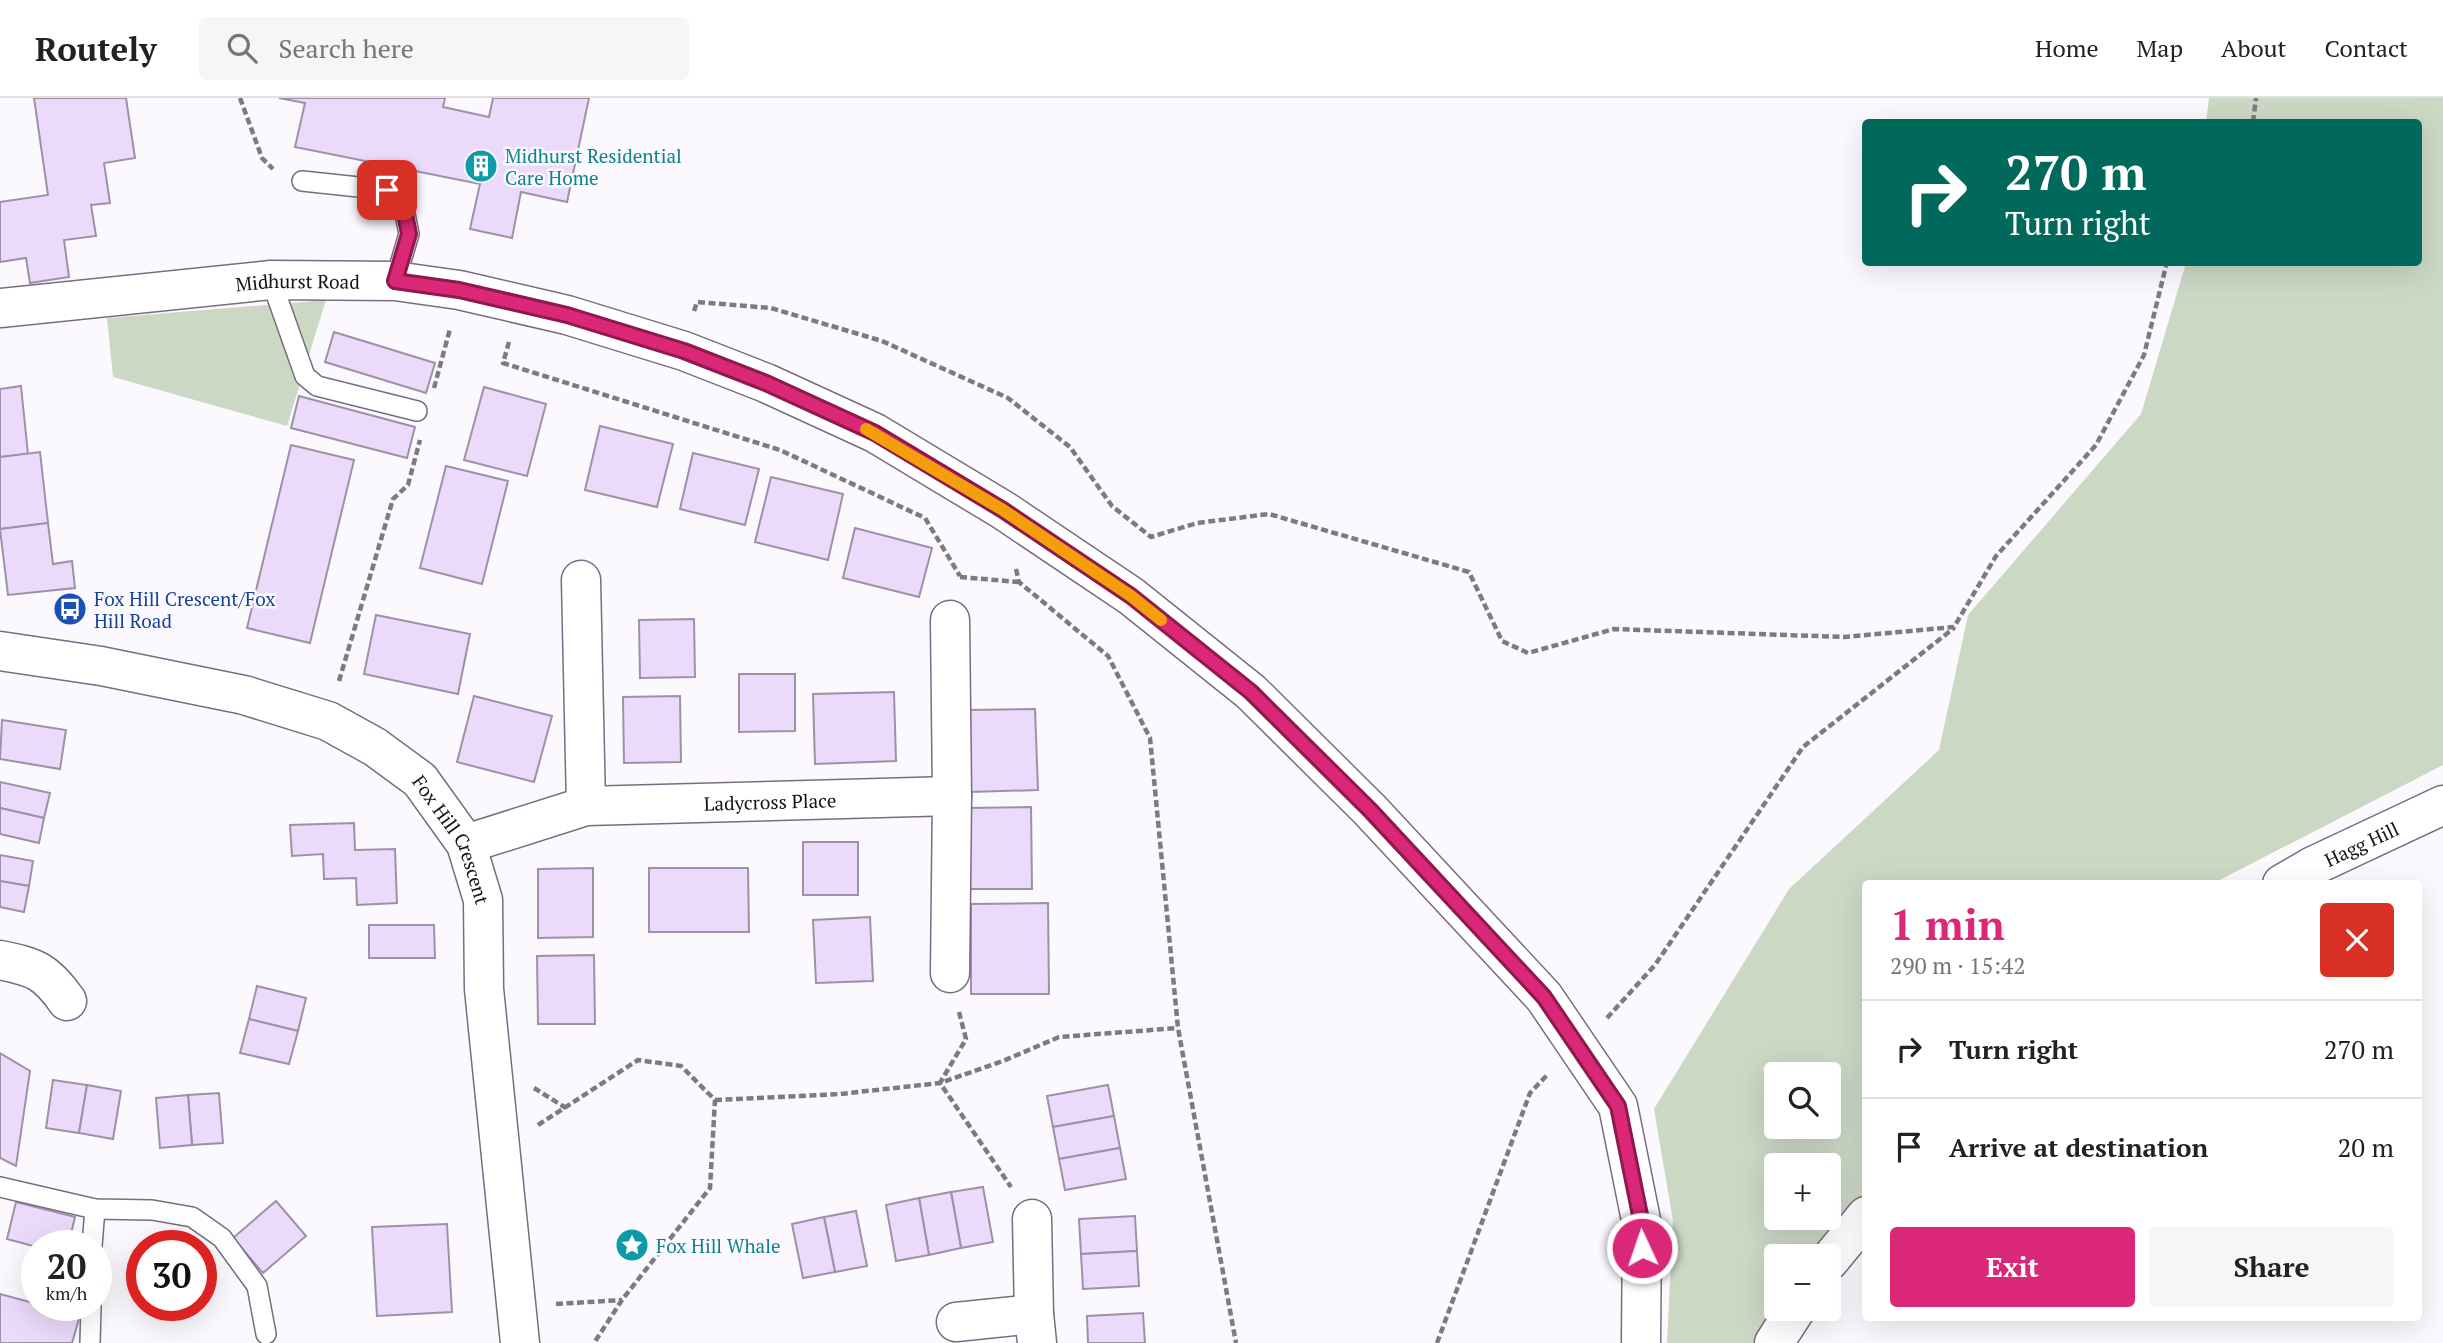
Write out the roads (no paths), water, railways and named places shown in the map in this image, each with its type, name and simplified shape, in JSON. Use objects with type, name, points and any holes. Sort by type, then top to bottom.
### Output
[{"type":"street","name":"Midhurst Road","points":[[0,308],[271,280],[395,281],[459,290],[567,315],[684,351],[766,383],[875,433],[1003,510],[1131,596],[1251,692],[1370,810],[1535,987],[1618,1106],[1642,1225],[1641,1343]]},
{"type":"street","points":[[581,580],[586,806]]},
{"type":"street","points":[[950,620],[950,973]]},
{"type":"street","name":"Fox Hill Crescent","points":[[0,650],[101,666],[244,695],[328,721],[375,747],[420,780],[466,844],[482,900],[484,989],[518,1325]]},
{"type":"street","name":"Ladycross Place","points":[[466,844],[586,806],[952,796]]},
{"type":"street","name":"Hagg Hill","points":[[2288,880],[2312,866],[2443,805]]},
{"type":"street","points":[[0,960],[29,966],[53,981],[67,1001]]},
{"type":"street","points":[[956,1322],[1036,1328],[1032,1219]]},
{"type":"street","points":[[1841,1246],[1862,1221]]},
{"type":"street","points":[[1774,1343],[1788,1321]]},
{"type":"lane","points":[[302,181],[387,190],[404,209],[409,234],[395,281]]},
{"type":"lane","points":[[271,280],[305,376],[317,386],[417,411]]},
{"type":"lane","points":[[0,1187],[95,1209],[152,1210],[192,1217],[222,1238],[257,1286],[266,1334]]},
{"type":"lane","points":[[93,1230],[95,1209]]},
{"type":"lane","points":[[90,1343],[91,1321]]},
{"type":"place","name":"Midhurst Residential Care Home","points":[[481,166]]},
{"type":"place","name":"Fox Hill Crescent/Fox Hill Road","points":[[70,609]]},
{"type":"place","name":"Fox Hill Whale","points":[[632,1245]]}]
